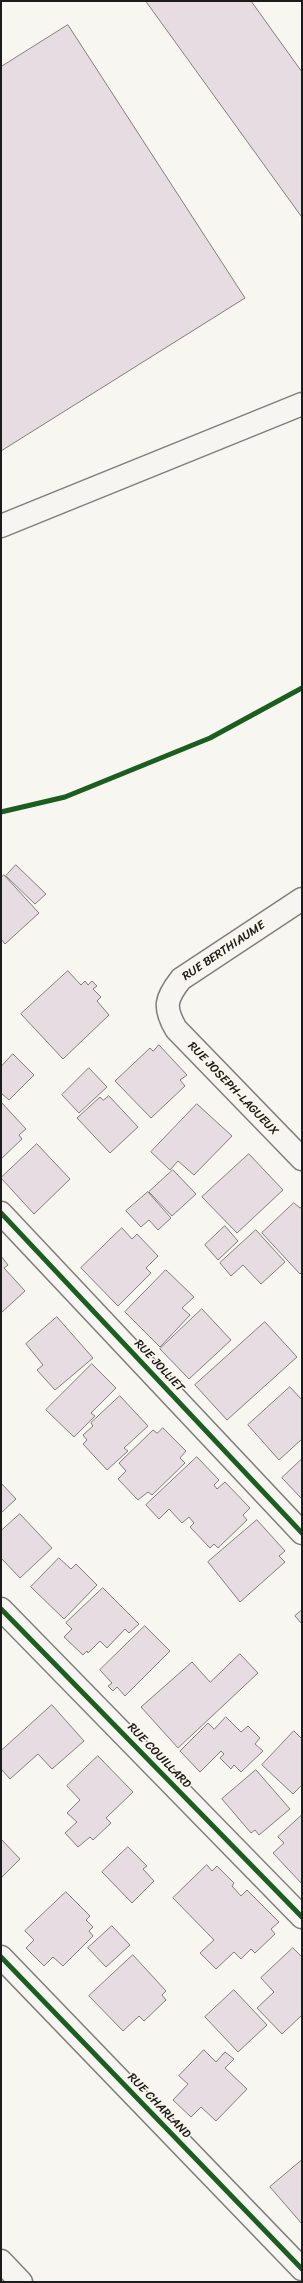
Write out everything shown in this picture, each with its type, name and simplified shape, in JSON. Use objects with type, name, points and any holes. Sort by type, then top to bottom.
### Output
[{"type":"street","points":[[1,526],[302,404]]},
{"type":"street","name":"RUE BERTHIAUME","points":[[168,1016],[167,1002],[172,990],[181,979],[302,900]]},
{"type":"street","name":"RUE JOSEPH-LAGUEUX","points":[[168,1016],[176,1029],[302,1159]]},
{"type":"street","name":"RUE JOLLIET","points":[[1,1213],[302,1532]]},
{"type":"street","name":"RUE COUILLARD","points":[[1,1609],[302,1917]]},
{"type":"street","name":"RUE CHARLAND","points":[[1,1957],[302,2269]]},
{"type":"street","points":[[1,2261],[21,2282]]},
{"type":"building","points":[[146,1],[251,1],[302,72],[302,217]]},
{"type":"building","points":[[68,25],[245,298],[1,451],[1,67]]},
{"type":"building","points":[[16,865],[46,894],[35,904],[6,876]]},
{"type":"building","points":[[4,875],[39,913],[5,944],[1,939],[1,878]]},
{"type":"building","points":[[68,971],[81,985],[85,981],[88,985],[92,981],[97,986],[93,989],[101,997],[97,1001],[109,1015],[63,1059],[21,1014]]},
{"type":"building","points":[[159,1045],[187,1075],[180,1080],[185,1086],[151,1118],[115,1081],[150,1048],[153,1051]]},
{"type":"building","points":[[13,1054],[34,1075],[9,1100],[1,1093],[1,1067]]},
{"type":"building","points":[[89,1068],[107,1087],[79,1113],[62,1095]]},
{"type":"building","points":[[109,1096],[138,1127],[110,1153],[77,1118],[100,1097],[103,1100]]},
{"type":"building","points":[[1,1102],[26,1129],[19,1135],[22,1139],[1,1159]]},
{"type":"building","points":[[197,1104],[232,1136],[194,1175],[178,1161],[170,1170],[151,1152]]},
{"type":"building","points":[[37,1144],[70,1179],[34,1214],[1,1178]]},
{"type":"building","points":[[249,1154],[283,1190],[237,1233],[202,1197]]},
{"type":"building","points":[[173,1170],[196,1194],[172,1216],[149,1192]]},
{"type":"building","points":[[148,1192],[171,1218],[158,1230],[149,1220],[141,1227],[126,1211]]},
{"type":"building","points":[[294,1203],[300,1208],[302,1207],[302,1272],[300,1274],[262,1233]]},
{"type":"building","points":[[225,1226],[238,1241],[218,1260],[205,1245]]},
{"type":"building","points":[[122,1228],[132,1239],[137,1234],[158,1256],[146,1268],[151,1273],[118,1306],[81,1268]]},
{"type":"building","points":[[256,1230],[285,1262],[261,1284],[243,1265],[231,1276],[220,1263]]},
{"type":"building","points":[[1,1256],[8,1265],[4,1268],[25,1291],[1,1313]]},
{"type":"building","points":[[166,1270],[194,1297],[182,1308],[190,1315],[160,1347],[125,1312]]},
{"type":"building","points":[[202,1309],[231,1340],[189,1379],[160,1349]]},
{"type":"building","points":[[57,1317],[93,1358],[55,1390],[37,1370],[43,1365],[26,1344]]},
{"type":"building","points":[[265,1322],[297,1357],[227,1420],[195,1385]]},
{"type":"building","points":[[92,1364],[116,1388],[91,1413],[95,1416],[74,1437],[46,1410]]},
{"type":"building","points":[[290,1387],[302,1400],[302,1439],[279,1460],[248,1425]]},
{"type":"building","points":[[120,1396],[148,1426],[124,1448],[128,1451],[107,1470],[83,1444],[87,1440],[83,1435],[93,1426],[91,1423]]},
{"type":"building","points":[[163,1428],[186,1451],[180,1458],[185,1463],[152,1495],[148,1492],[138,1500],[118,1479],[126,1471],[119,1463],[153,1430],[157,1433]]},
{"type":"building","points":[[197,1457],[219,1480],[214,1485],[217,1489],[225,1482],[250,1508],[243,1515],[247,1520],[218,1548],[214,1544],[210,1548],[190,1527],[194,1523],[189,1517],[182,1523],[169,1509],[159,1519],[146,1505]]},
{"type":"building","points":[[302,1459],[302,1499],[282,1478]]},
{"type":"building","points":[[1,1483],[16,1499],[1,1513]]},
{"type":"building","points":[[20,1514],[52,1548],[20,1578],[1,1558],[1,1531]]},
{"type":"building","points":[[257,1520],[285,1551],[279,1556],[285,1562],[240,1602],[208,1562]]},
{"type":"building","points":[[59,1558],[71,1569],[76,1564],[97,1585],[64,1619],[31,1587]]},
{"type":"building","points":[[103,1588],[139,1624],[129,1633],[125,1629],[107,1648],[100,1641],[88,1653],[87,1651],[83,1655],[64,1637],[72,1629],[66,1623]]},
{"type":"building","points":[[302,1610],[302,1624],[295,1616]]},
{"type":"building","points":[[145,1626],[170,1651],[125,1696],[117,1687],[113,1691],[108,1686],[112,1683],[100,1670]]},
{"type":"building","points":[[240,1654],[258,1673],[178,1748],[141,1707],[192,1662],[210,1682]]},
{"type":"building","points":[[52,1705],[84,1741],[52,1769],[38,1754],[10,1779],[1,1769],[1,1751]]},
{"type":"building","points":[[226,1717],[241,1732],[248,1726],[260,1738],[255,1744],[263,1751],[241,1772],[234,1765],[231,1769],[220,1758],[224,1754],[221,1751],[200,1772],[180,1751],[208,1723],[214,1729]]},
{"type":"building","points":[[294,1731],[302,1739],[302,1785],[293,1794],[262,1765]]},
{"type":"building","points":[[98,1756],[133,1792],[106,1818],[111,1823],[93,1840],[90,1837],[78,1847],[65,1833],[77,1822],[67,1813],[80,1800],[67,1786]]},
{"type":"building","points":[[256,1770],[290,1809],[259,1835],[255,1830],[251,1833],[222,1799]]},
{"type":"building","points":[[302,1815],[302,1884],[273,1853],[284,1843],[278,1837]]},
{"type":"building","points":[[1,1839],[20,1859],[1,1878]]},
{"type":"building","points":[[128,1847],[147,1866],[143,1869],[154,1881],[132,1903],[102,1872]]},
{"type":"building","points":[[207,1865],[212,1871],[217,1866],[234,1883],[232,1886],[241,1896],[247,1890],[279,1922],[271,1929],[275,1934],[255,1953],[251,1949],[241,1959],[234,1952],[216,1969],[200,1953],[214,1940],[173,1898]]},
{"type":"building","points":[[66,1892],[90,1916],[86,1920],[93,1927],[89,1931],[93,1936],[63,1966],[53,1957],[44,1966],[26,1948],[34,1940],[25,1931]]},
{"type":"building","points":[[112,1926],[130,1945],[106,1967],[88,1948]]},
{"type":"building","points":[[293,1948],[302,1957],[302,2015],[282,2034],[257,2008],[274,1992],[261,1978]]},
{"type":"building","points":[[133,1955],[166,1991],[162,1995],[166,2000],[144,2021],[139,2016],[123,2031],[89,1996]]},
{"type":"building","points":[[234,1990],[267,2025],[238,2052],[205,2017]]},
{"type":"building","points":[[204,2050],[216,2062],[225,2052],[234,2059],[225,2068],[247,2089],[216,2121],[201,2107],[191,2117],[173,2100],[188,2084],[179,2076]]},
{"type":"building","points":[[302,2160],[302,2224],[270,2187]]},
{"type":"cycle path","points":[[1,812],[65,797],[210,738],[302,688]]},
{"type":"cycle path","points":[[1,1213],[302,1533]]},
{"type":"cycle path","points":[[1,1609],[302,1917]]},
{"type":"cycle path","points":[[1,1957],[302,2269]]}]
